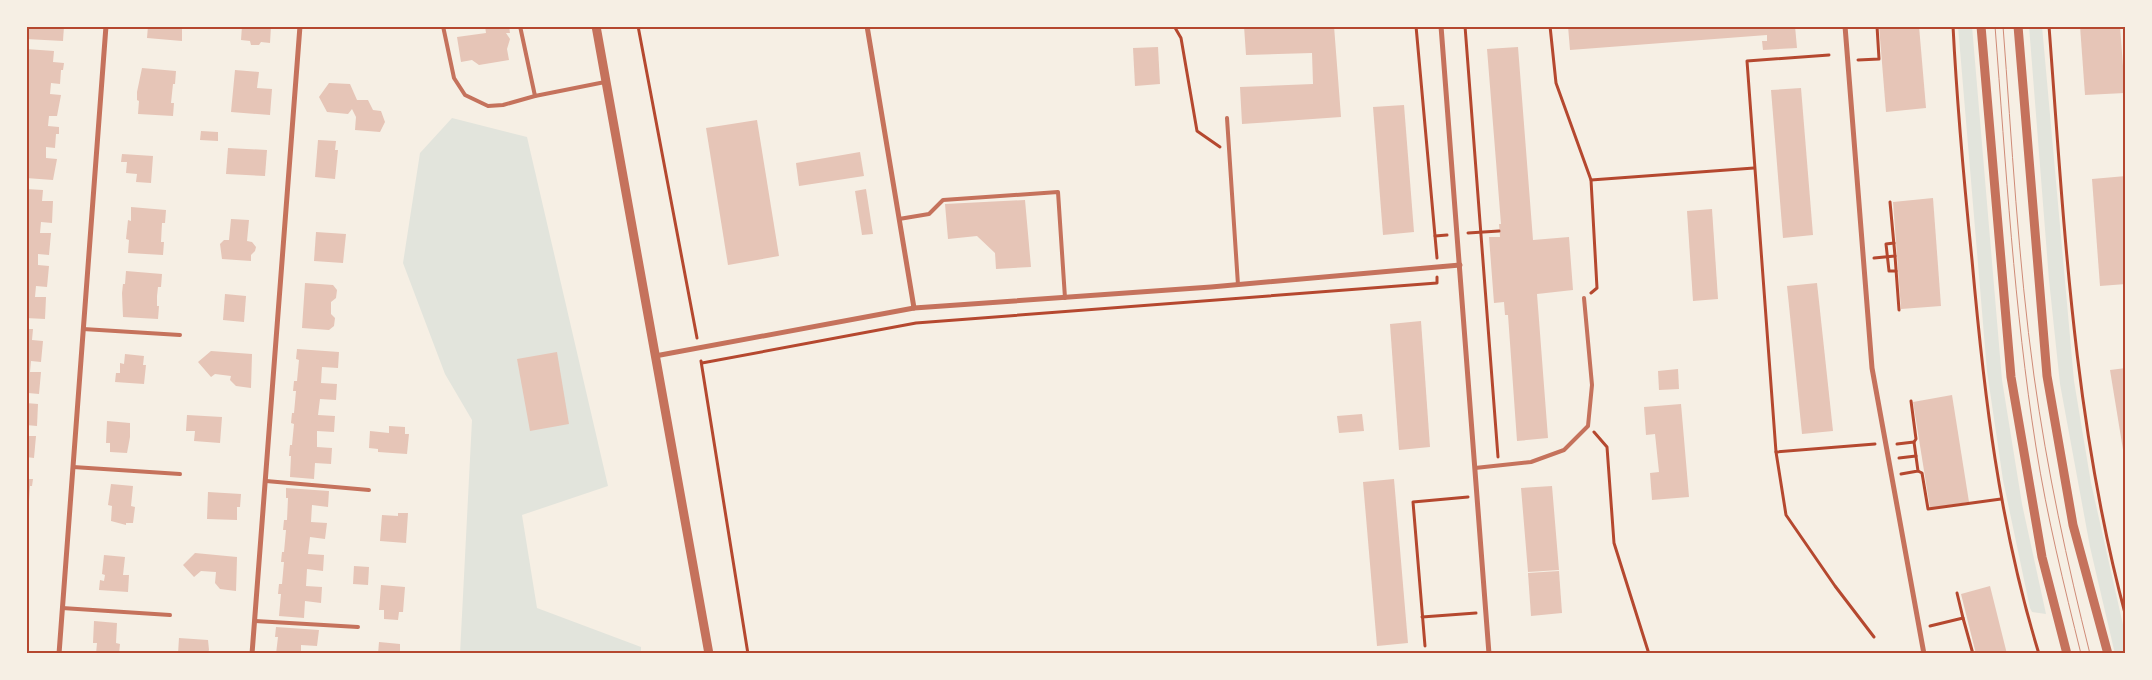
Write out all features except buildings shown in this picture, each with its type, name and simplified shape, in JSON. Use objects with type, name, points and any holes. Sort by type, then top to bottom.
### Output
[{"type":"street","points":[[59,654],[106,26]]},
{"type":"street","points":[[252,654],[300,26]]},
{"type":"street","points":[[596,26],[709,654]]},
{"type":"street","points":[[867,26],[914,308]]},
{"type":"street","points":[[1441,26],[1489,654]]},
{"type":"street","points":[[1845,26],[1872,368],[1889,444],[1923,653]]},
{"type":"street","points":[[1981,26],[2011,377],[2042,557],[2067,654]]},
{"type":"street","points":[[2018,26],[2047,376],[2073,525],[2108,654]]},
{"type":"street","points":[[655,356],[914,308],[1238,285],[1460,265]]},
{"type":"lane","points":[[443,26],[454,78],[465,95],[488,106],[503,105],[536,96],[606,82]]},
{"type":"lane","points":[[520,26],[536,96]]},
{"type":"lane","points":[[1227,118],[1238,285]]},
{"type":"lane","points":[[899,219],[929,214],[943,200],[1058,192],[1065,298]]},
{"type":"lane","points":[[1475,468],[1531,462],[1564,450],[1588,426],[1592,385],[1584,298]]},
{"type":"lane","points":[[83,329],[180,335]]},
{"type":"lane","points":[[73,467],[180,474]]},
{"type":"lane","points":[[266,481],[370,490]]},
{"type":"lane","points":[[62,608],[170,615]]},
{"type":"lane","points":[[255,621],[358,627]]},
{"type":"path","points":[[638,26],[702,363],[748,654]]},
{"type":"path","points":[[1174,26],[1181,38],[1197,131],[1214,145],[1229,151]]},
{"type":"path","points":[[702,363],[916,323],[1437,283],[1438,267],[1416,26]]},
{"type":"path","points":[[1464,26],[1498,466]]},
{"type":"path","points":[[1550,26],[1556,83],[1590,180],[1597,288],[1584,298]]},
{"type":"path","points":[[1855,60],[1879,59],[1877,26]]},
{"type":"path","points":[[1953,26],[1957,98],[1982,374],[2001,498],[2018,585],[2039,654]]},
{"type":"path","points":[[2049,26],[2074,332],[2085,417],[2104,524],[2126,617]]},
{"type":"path","points":[[1829,55],[1747,61],[1776,452],[1786,515],[1835,586],[1874,637]]},
{"type":"path","points":[[1590,180],[1755,168]]},
{"type":"path","points":[[1890,202],[1899,310]]},
{"type":"path","points":[[1894,243],[1886,244],[1889,271],[1896,271]]},
{"type":"path","points":[[1871,258],[1895,256]]},
{"type":"path","points":[[1911,402],[1918,471],[1922,473],[1928,509],[2001,498]]},
{"type":"path","points":[[1588,426],[1607,447],[1614,543],[1649,654]]},
{"type":"path","points":[[1776,452],[1914,442]]},
{"type":"path","points":[[1894,459],[1916,456]]},
{"type":"path","points":[[1897,475],[1918,471]]},
{"type":"path","points":[[1425,646],[1413,502],[1477,497]]},
{"type":"path","points":[[1958,593],[1972,654]]},
{"type":"path","points":[[1422,617],[1486,612]]},
{"type":"path","points":[[1930,626],[1963,618]]},
{"type":"shaded area","points":[[1958,26],[1972,26],[2002,380],[2022,504],[2046,614],[2032,612],[2030,608],[2003,480],[1987,371]]},
{"type":"shaded area","points":[[2029,26],[2042,26],[2074,381],[2091,483],[2126,638],[2126,654],[2115,654],[2090,547],[2060,384],[2049,280]]},
{"type":"shaded area","points":[[452,118],[527,137],[608,486],[522,515],[537,608],[641,647],[641,654],[460,654],[472,420],[445,374],[403,263],[420,153]]},
{"type":"tram line","points":[[1995,26],[2011,237],[2028,395],[2045,499],[2081,654]]},
{"type":"tram line","points":[[2003,26],[2020,245],[2034,376],[2058,516],[2090,654]]}]
